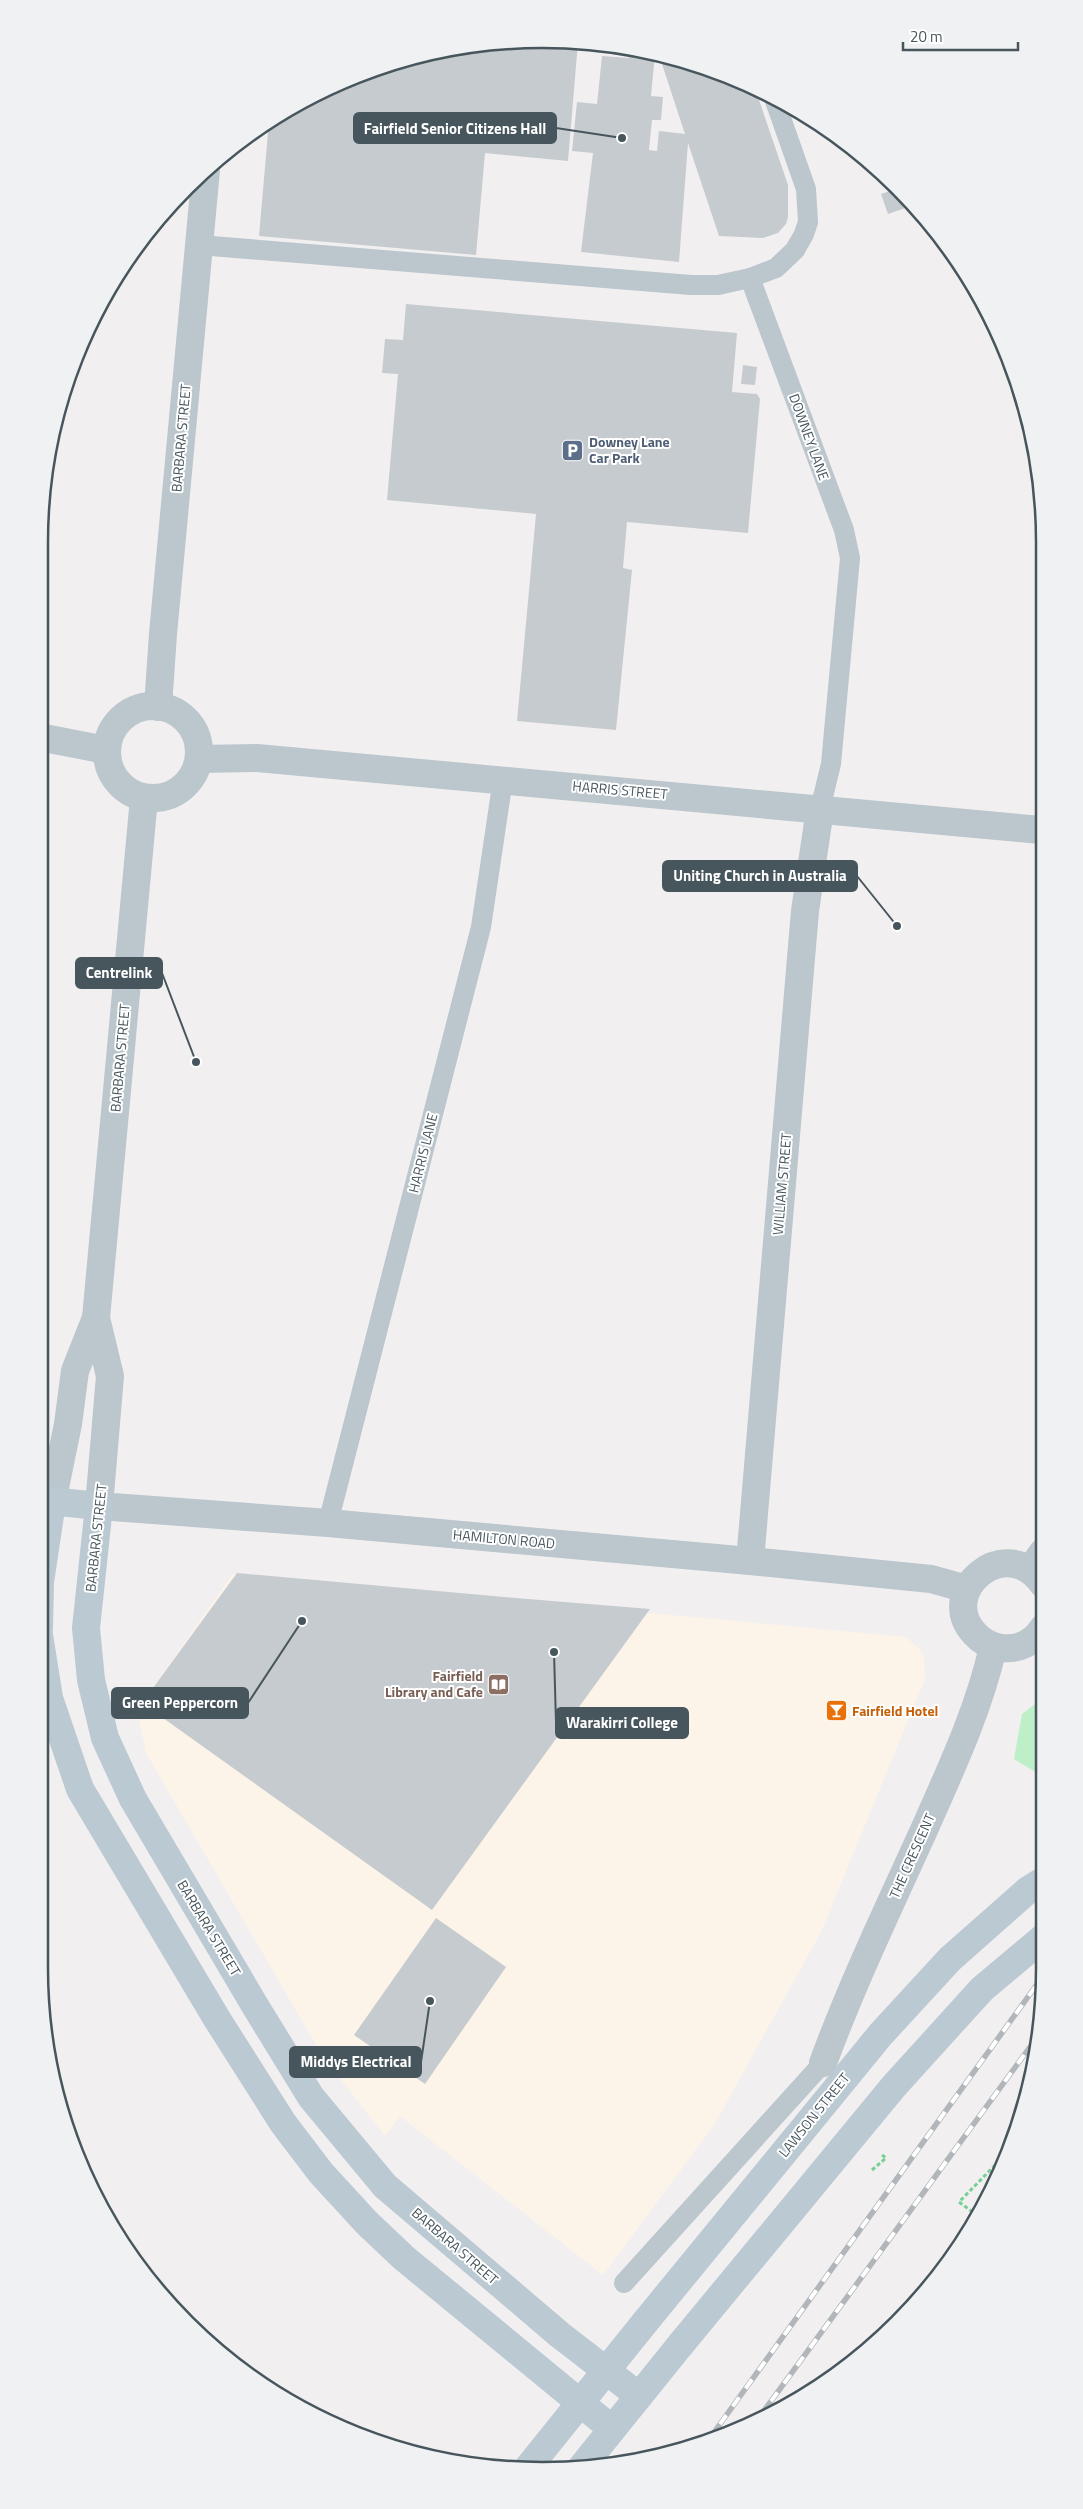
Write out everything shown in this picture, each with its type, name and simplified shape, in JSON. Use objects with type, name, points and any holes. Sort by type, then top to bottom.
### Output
[{"type":"main road","name":"HAMILTON ROAD","points":[[48,1501],[99,1506]]},
{"type":"main road","name":"BARBARA STREET","points":[[99,1506],[86,1628],[91,1680],[106,1738],[133,1800],[254,2004],[311,2097],[385,2186],[485,2273],[605,2371],[639,2396]]},
{"type":"main road","points":[[48,1692],[80,1789],[217,2019],[283,2123],[321,2173],[366,2223],[404,2258],[612,2429]]},
{"type":"main road","name":"LAWSON STREET","points":[[533,2461],[646,2320],[881,2034],[950,1958],[1036,1885]]},
{"type":"main road","points":[[588,2459],[894,2086],[982,1989],[1036,1944]]},
{"type":"street","name":"BARBARA STREET","points":[[158,707],[205,180]]},
{"type":"street","points":[[147,706],[158,707],[167,708],[181,715],[192,728],[198,743],[199,759],[194,774],[184,787],[171,796],[144,798],[128,792],[116,782],[109,767],[106,750],[110,734],[118,721],[132,711],[147,706]]},
{"type":"street","points":[[48,739],[106,750]]},
{"type":"street","name":"HARRIS STREET","points":[[199,759],[257,758],[504,779],[1036,830]]},
{"type":"street","name":"BARBARA STREET","points":[[48,1491],[68,1424],[75,1371],[96,1318],[144,798]]},
{"type":"street","name":"WILLIAM STREET","points":[[750,1561],[805,911],[820,809]]},
{"type":"street","name":"BARBARA STREET","points":[[96,1318],[110,1376],[99,1506]]},
{"type":"street","name":"HAMILTON ROAD","points":[[99,1506],[328,1523],[750,1561],[931,1579],[967,1589]]},
{"type":"street","points":[[1036,1568],[1014,1564],[1000,1564],[986,1568],[975,1577],[967,1589],[964,1603],[965,1617],[976,1635],[993,1647],[1007,1649],[1021,1646],[1036,1637]]},
{"type":"street","name":"THE CRESCENT","points":[[823,2063],[845,2004],[954,1761],[987,1675],[993,1647]]},
{"type":"lane","points":[[199,244],[691,285],[718,285],[750,278],[776,268],[795,250],[808,222],[806,189],[777,108]]},
{"type":"lane","name":"DOWNEY LANE","points":[[750,278],[849,551],[831,764],[820,809]]},
{"type":"lane","name":"HARRIS LANE","points":[[328,1523],[481,927],[504,779]]},
{"type":"lane","points":[[624,2283],[823,2063]]},
{"type":"path","points":[[971,2211],[959,2202],[994,2167]]},
{"type":"shaded area","points":[[233,1574],[905,1637],[920,1649],[924,1658],[925,1679],[821,1932],[714,2125],[603,2275],[400,2116],[385,2136],[322,2055],[146,1753],[137,1710]]},
{"type":"green space","points":[[1036,1703],[1036,1772],[1014,1759],[1022,1714]]},
{"type":"building","points":[[509,49],[577,49],[568,161],[485,153],[476,255],[259,236],[268,130],[295,114],[323,98],[352,85],[414,64],[445,57]]},
{"type":"building","points":[[602,56],[629,58],[629,56],[654,61],[651,96],[663,97],[661,120],[652,120],[649,150],[657,151],[659,131],[685,134],[661,62],[731,85],[758,97],[788,185],[788,217],[786,224],[778,233],[763,238],[719,236],[688,143],[679,262],[581,252],[593,153],[572,151],[577,102],[597,104]]},
{"type":"building","points":[[890,191],[906,208],[888,214],[881,194]]},
{"type":"building","name":"Downey Lane Car Park","points":[[406,304],[737,333],[732,392],[757,394],[760,399],[748,533],[627,522],[623,568],[632,570],[616,730],[517,721],[536,514],[387,500],[398,374],[382,373],[385,339],[403,340]]},
{"type":"building","points":[[743,365],[757,367],[755,385],[741,384]]},
{"type":"building","points":[[237,1573],[650,1609],[432,1910],[142,1703]]},
{"type":"building","points":[[436,1918],[506,1967],[425,2084],[354,2035]]},
{"type":"railway","points":[[716,2429],[1035,1987]]},
{"type":"railway","points":[[767,2407],[1028,2049]]},
{"type":"place","name":"Fairfield Senior Citizens Hall","points":[[622,138]]},
{"type":"place","name":"Downey Lane Car Park","points":[[573,450]]},
{"type":"place","name":"Uniting Church in Australia","points":[[897,926]]},
{"type":"place","name":"Centrelink","points":[[196,1062]]},
{"type":"place","name":"Green Peppercorn","points":[[302,1621]]},
{"type":"place","name":"Warakirri College","points":[[554,1652]]},
{"type":"place","name":"Fairfield Library and Cafe","points":[[499,1684]]},
{"type":"place","name":"Fairfield Hotel","points":[[836,1711]]},
{"type":"place","name":"Middys Electrical","points":[[430,2001]]}]
